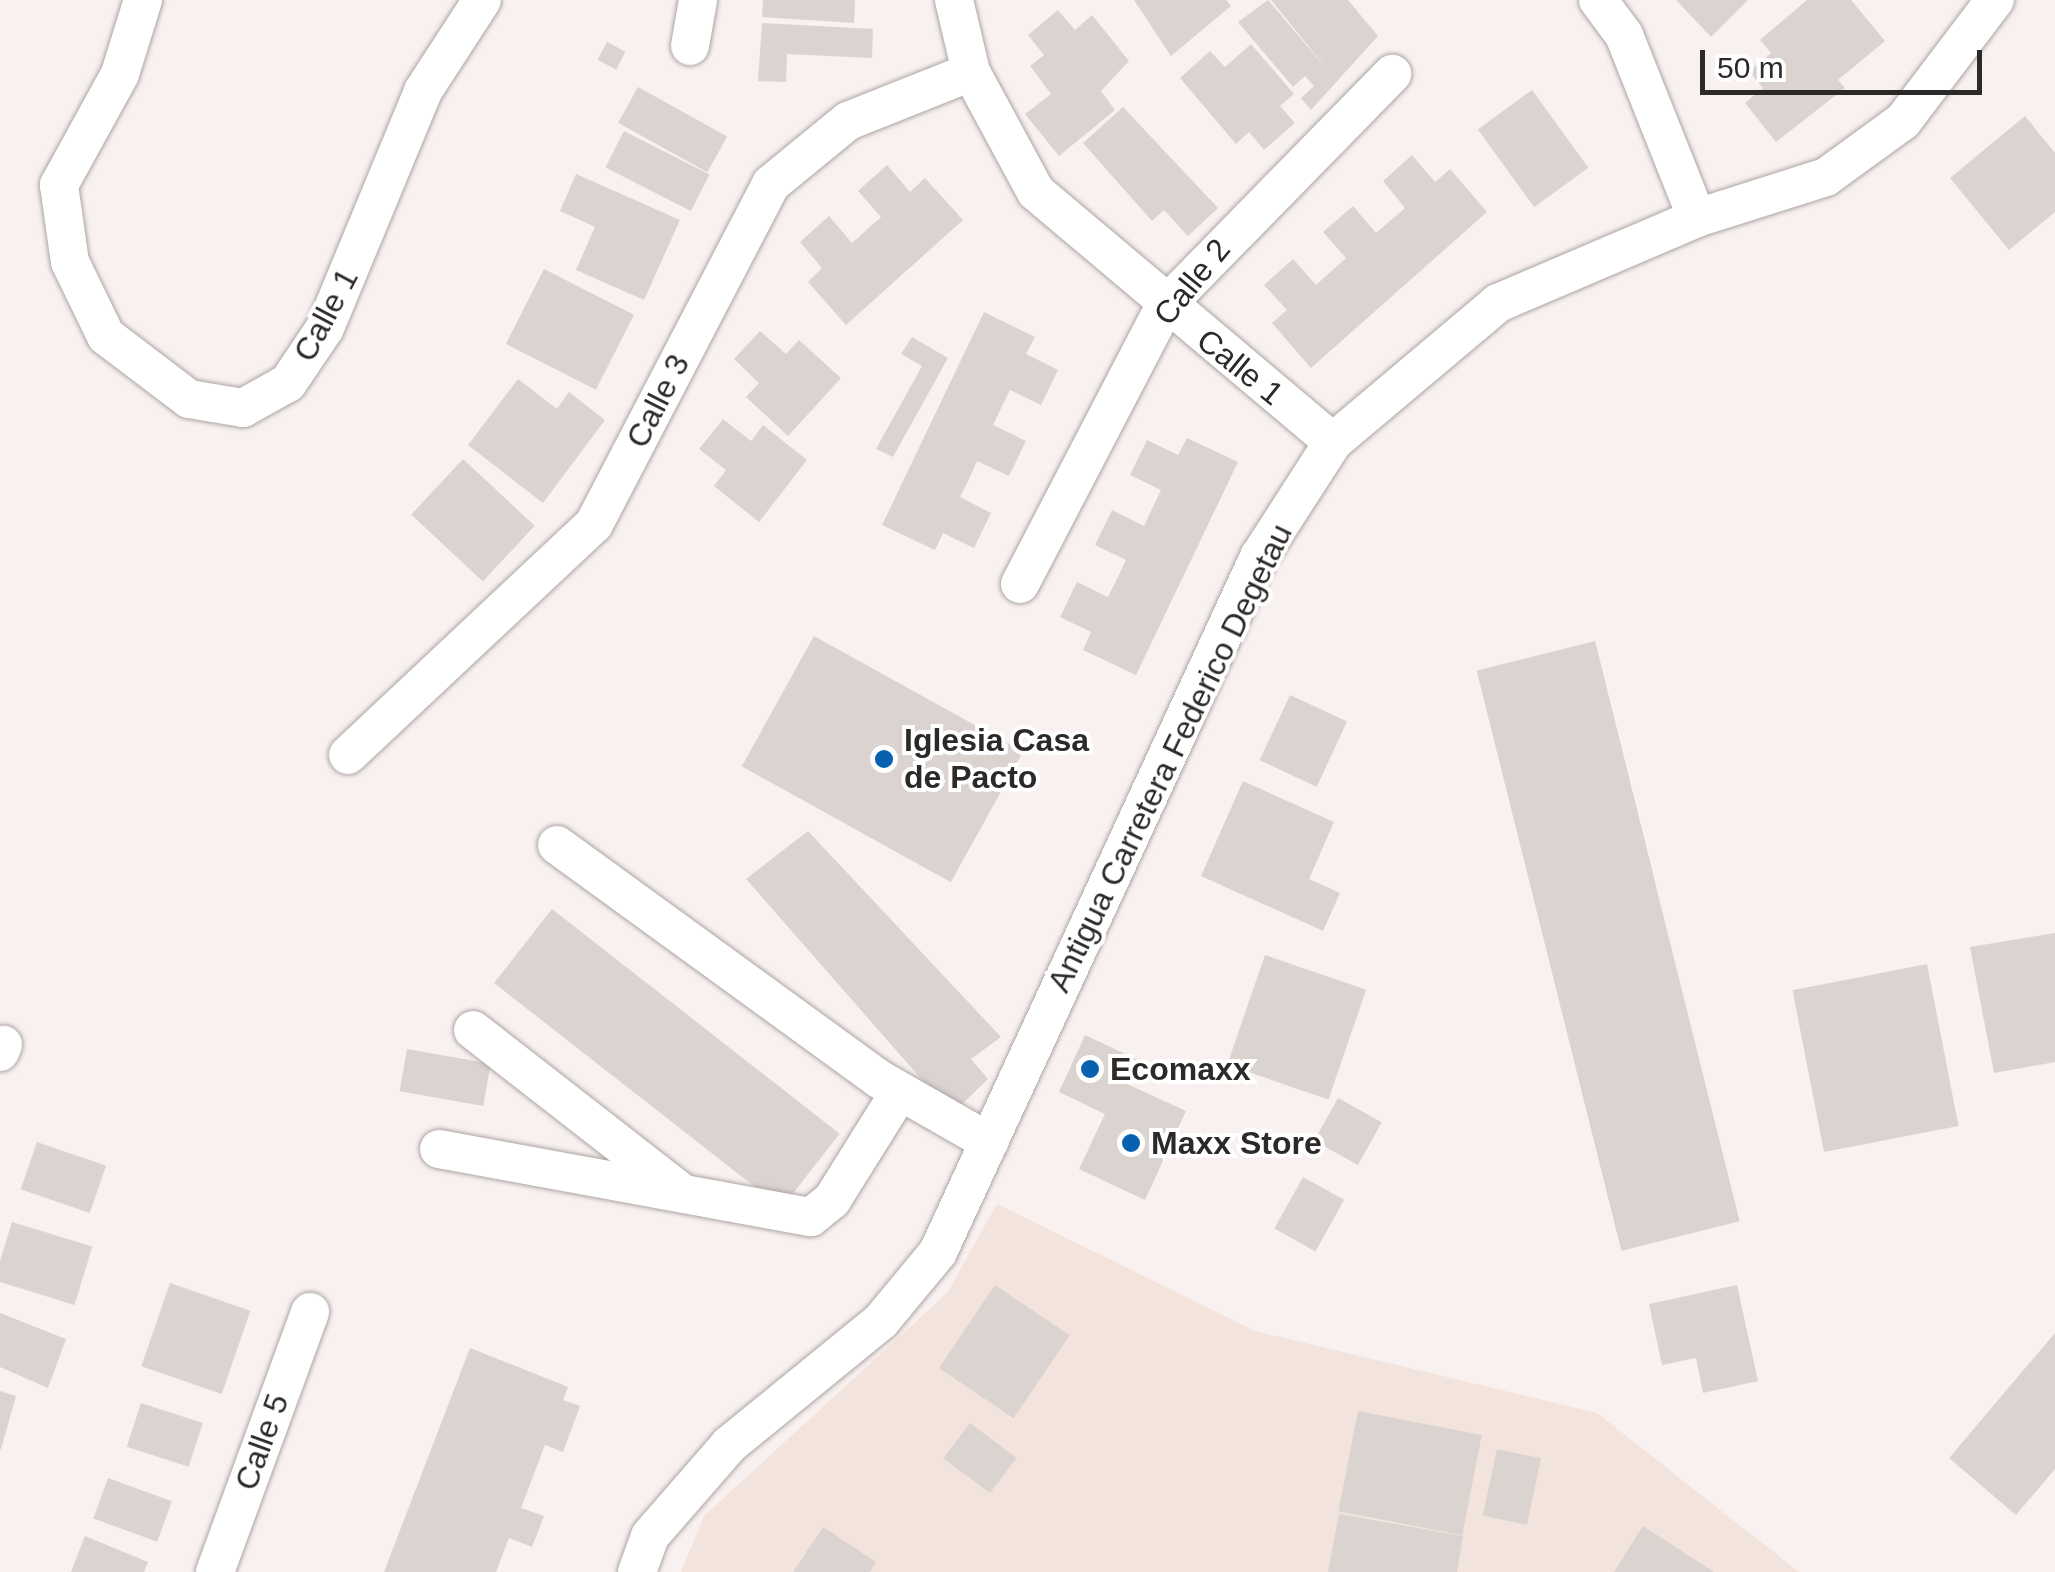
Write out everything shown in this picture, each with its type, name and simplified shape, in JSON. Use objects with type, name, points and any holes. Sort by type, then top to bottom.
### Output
[{"type":"street","name":"Calle 1","points":[[143,0],[120,74],[58,185],[70,262],[106,336],[189,399],[244,408],[288,383],[326,328],[423,90],[482,0]]},
{"type":"street","points":[[690,46],[698,0]]},
{"type":"street","name":"Calle 1","points":[[954,0],[971,72],[1036,192],[1164,306],[1333,442]]},
{"type":"street","points":[[1598,0],[1624,35],[1697,218]]},
{"type":"street","name":"Antigua Carretera Federico Degetau","points":[[637,1572],[650,1536],[729,1445],[893,1307],[938,1252],[1259,557],[1333,442],[1498,303],[1697,218],[1826,177],[1903,122],[1995,0]]},
{"type":"street","name":"Calle 3","points":[[348,755],[594,524],[771,184],[848,121],[971,72]]},
{"type":"street","name":"Calle 2","points":[[1020,584],[1164,306],[1392,74]]},
{"type":"street","points":[[557,845],[900,1091],[988,1142]]},
{"type":"street","points":[[473,1030],[686,1196]]},
{"type":"street","points":[[439,1148],[811,1217],[832,1200],[900,1091]]},
{"type":"street","name":"Calle 5","points":[[215,1572],[310,1312]]},
{"type":"shaded area","points":[[997,1204],[1255,1331],[1597,1413],[1799,1572],[681,1572],[704,1516],[947,1293]]},
{"type":"building","points":[[763,0],[855,0],[854,23],[762,17]]},
{"type":"building","points":[[1134,0],[1226,0],[1231,6],[1171,56]]},
{"type":"building","points":[[1268,0],[1330,73],[1271,0],[1348,0],[1378,36],[1311,110],[1301,98],[1314,86],[1305,76],[1293,87],[1238,22]]},
{"type":"building","points":[[1676,0],[1748,0],[1711,37]]},
{"type":"building","points":[[1807,0],[1851,0],[1885,41],[1838,80],[1845,88],[1776,142],[1745,103],[1763,88],[1749,71],[1771,53],[1760,40]]},
{"type":"building","points":[[1058,10],[1075,30],[1092,15],[1129,61],[1101,91],[1115,110],[1059,156],[1025,114],[1051,94],[1030,66],[1044,55],[1028,35]]},
{"type":"building","points":[[762,23],[873,29],[872,58],[787,54],[786,82],[758,81]]},
{"type":"building","points":[[607,42],[626,52],[616,70],[598,60]]},
{"type":"building","points":[[1251,44],[1294,94],[1280,106],[1295,123],[1264,150],[1249,132],[1236,144],[1180,78],[1210,51],[1225,67]]},
{"type":"building","points":[[638,87],[727,136],[707,172],[618,123]]},
{"type":"building","points":[[1532,90],[1588,168],[1534,207],[1478,129]]},
{"type":"building","points":[[1123,107],[1218,208],[1188,236],[1164,210],[1152,221],[1083,143]]},
{"type":"building","points":[[2025,116],[2055,153],[2055,212],[2009,250],[1950,178]]},
{"type":"building","points":[[624,131],[710,175],[691,211],[605,168]]},
{"type":"building","points":[[1412,155],[1435,182],[1450,169],[1487,212],[1311,368],[1272,323],[1287,310],[1264,285],[1293,259],[1316,285],[1346,258],[1323,232],[1353,206],[1376,233],[1405,208],[1383,181]]},
{"type":"building","points":[[887,165],[910,192],[925,178],[963,220],[846,325],[808,282],[822,268],[800,242],[829,216],[852,243],[881,217],[858,191]]},
{"type":"building","points":[[576,174],[680,220],[644,300],[576,270],[595,227],[560,211]]},
{"type":"building","points":[[544,269],[634,315],[596,390],[506,344]]},
{"type":"building","points":[[984,312],[1035,337],[1026,354],[1058,370],[1041,405],[1010,390],[993,425],[1026,441],[1009,476],[977,461],[960,497],[991,513],[974,548],[943,533],[935,550],[882,525]]},
{"type":"building","points":[[760,331],[786,354],[799,340],[841,378],[788,436],[746,397],[759,383],[734,359]]},
{"type":"building","points":[[912,337],[948,358],[893,457],[876,449],[922,366],[901,354]]},
{"type":"building","points":[[518,379],[557,409],[569,392],[605,420],[543,503],[468,445]]},
{"type":"building","points":[[723,419],[751,441],[763,425],[807,460],[759,522],[714,486],[726,470],[699,449]]},
{"type":"building","points":[[1187,438],[1238,462],[1136,675],[1083,650],[1091,632],[1060,617],[1077,582],[1108,597],[1117,579],[1126,560],[1095,545],[1112,510],[1144,526],[1161,490],[1130,475],[1147,440],[1178,455]]},
{"type":"building","points":[[463,459],[535,526],[483,581],[411,515]]},
{"type":"building","name":"Iglesia Casa de Pacto","points":[[814,636],[1023,752],[951,882],[742,766]]},
{"type":"building","points":[[1595,641],[1740,1221],[1621,1251],[1477,671]]},
{"type":"building","points":[[1290,695],[1347,722],[1317,787],[1260,760]]},
{"type":"building","points":[[1243,781],[1334,822],[1309,879],[1340,893],[1323,931],[1201,876]]},
{"type":"building","points":[[808,831],[1001,1037],[971,1059],[988,1079],[952,1114],[746,879]]},
{"type":"building","points":[[552,909],[840,1134],[782,1208],[494,983]]},
{"type":"building","points":[[2055,933],[2055,1062],[1994,1073],[1970,947]]},
{"type":"building","points":[[1265,955],[1366,990],[1328,1100],[1227,1065]]},
{"type":"building","points":[[1927,964],[1958,1126],[1824,1152],[1793,990]]},
{"type":"building","name":"Maxx Store","points":[[1085,1035],[1138,1060],[1127,1084],[1186,1111],[1145,1200],[1079,1169],[1105,1114],[1059,1092]]},
{"type":"building","points":[[407,1049],[491,1064],[483,1106],[400,1091]]},
{"type":"building","points":[[1338,1098],[1382,1122],[1358,1165],[1314,1141]]},
{"type":"building","points":[[37,1142],[106,1166],[90,1213],[21,1189]]},
{"type":"building","points":[[1303,1177],[1344,1200],[1316,1251],[1274,1229]]},
{"type":"building","points":[[12,1222],[92,1247],[74,1305],[0,1282],[0,1261]]},
{"type":"building","points":[[170,1283],[250,1311],[222,1394],[141,1366]]},
{"type":"building","points":[[995,1285],[1070,1335],[1014,1418],[939,1368]]},
{"type":"building","points":[[1737,1285],[1758,1381],[1703,1393],[1696,1358],[1662,1365],[1649,1304]]},
{"type":"building","points":[[0,1313],[66,1339],[48,1388],[0,1367]]},
{"type":"building","points":[[2055,1333],[2055,1469],[2016,1515],[1949,1458]]},
{"type":"building","points":[[470,1348],[568,1387],[563,1400],[580,1406],[563,1452],[545,1445],[521,1508],[544,1516],[532,1547],[509,1538],[496,1572],[384,1572]]},
{"type":"building","points":[[0,1391],[16,1396],[1,1449],[0,1449]]},
{"type":"building","points":[[141,1403],[203,1423],[189,1467],[127,1447]]},
{"type":"building","points":[[1358,1411],[1482,1435],[1462,1535],[1339,1511]]},
{"type":"building","points":[[970,1423],[1016,1458],[990,1493],[944,1458]]},
{"type":"building","points":[[1497,1449],[1541,1458],[1527,1525],[1483,1516]]},
{"type":"building","points":[[108,1478],[172,1501],[157,1542],[93,1518]]},
{"type":"building","points":[[1339,1514],[1463,1536],[1457,1572],[1328,1572]]},
{"type":"building","points":[[1643,1526],[1714,1572],[1614,1572]]},
{"type":"building","points":[[823,1527],[876,1562],[870,1572],[793,1572]]},
{"type":"building","points":[[85,1536],[148,1562],[144,1572],[71,1572]]},
{"type":"place","name":"Iglesia Casa de Pacto","points":[[884,759]]},
{"type":"place","name":"Ecomaxx","points":[[1090,1069]]},
{"type":"place","name":"Maxx Store","points":[[1131,1143]]}]
